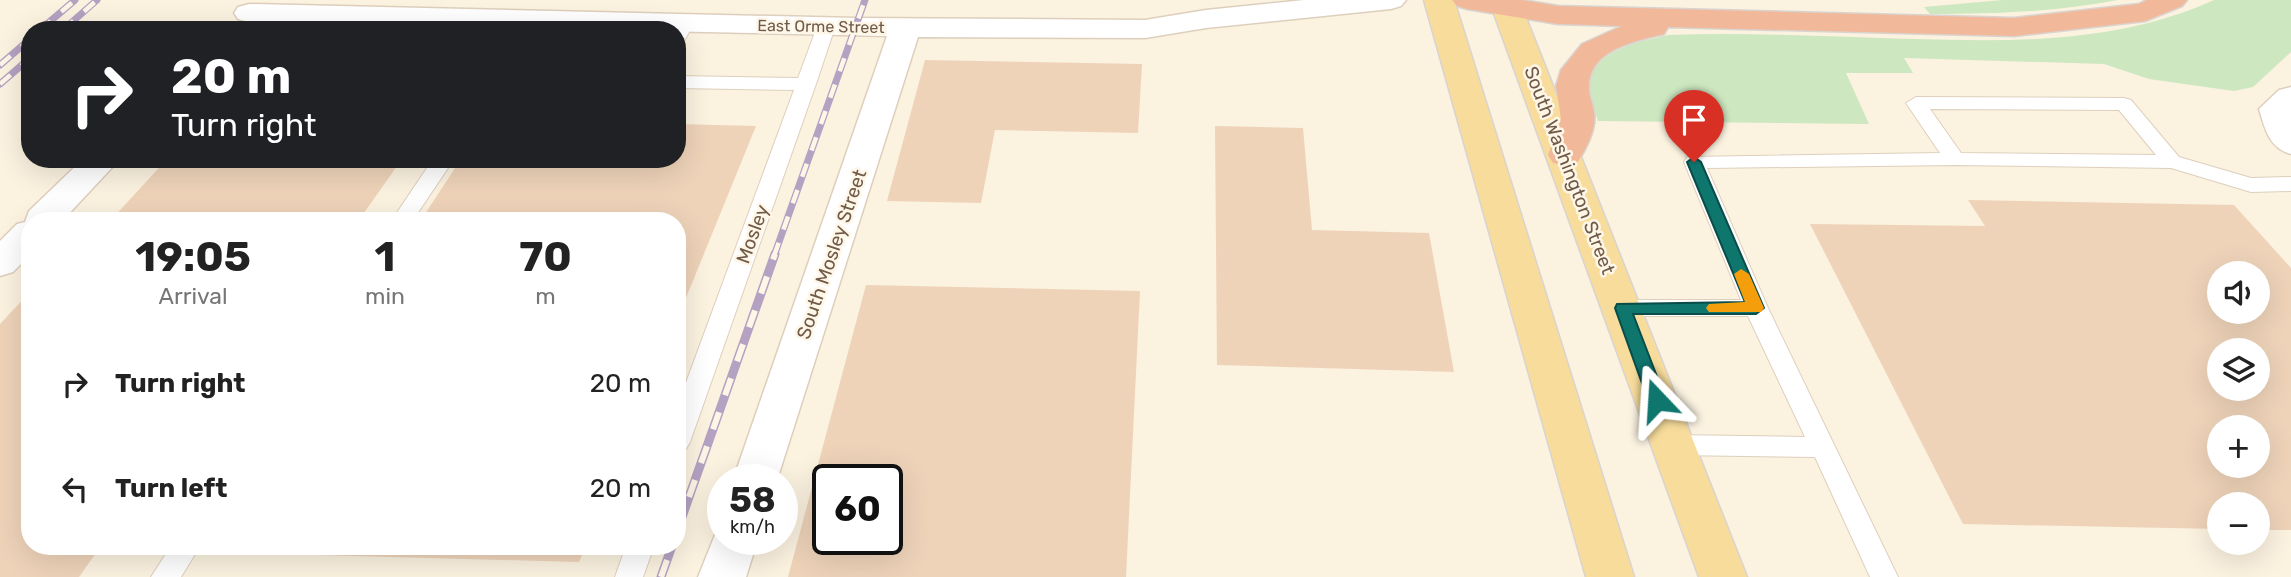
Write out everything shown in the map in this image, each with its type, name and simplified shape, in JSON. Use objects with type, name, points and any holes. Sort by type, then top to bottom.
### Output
[{"type":"highway","points":[[1467,0],[1506,3],[1558,15],[2014,27],[2145,12],[2172,0]]},
{"type":"highway","points":[[1566,155],[1579,117],[1572,84],[1579,65],[1610,39],[1634,30],[1690,20]]},
{"type":"main road","points":[[1439,0],[1610,577]]},
{"type":"main road","name":"South Washington Street","points":[[1506,3],[1566,155],[1723,577]]},
{"type":"street","name":"East Orme Street","points":[[686,31],[826,27],[1145,29],[1205,9],[1391,0]]},
{"type":"street","name":"East Orme Street","points":[[247,14],[430,21]]},
{"type":"street","name":"South Mosley Street","points":[[760,464],[905,27]]},
{"type":"street","points":[[2286,137],[2276,109],[2291,97]]},
{"type":"street","points":[[50,212],[94,168]]},
{"type":"street","points":[[0,263],[21,242]]},
{"type":"street","points":[[722,577],[730,555]]},
{"type":"lane","name":"Mosley","points":[[686,417],[826,27]]},
{"type":"lane","points":[[686,82],[806,84]]},
{"type":"lane","points":[[1955,159],[1916,103],[2124,104],[2172,162]]},
{"type":"lane","points":[[1884,577],[1756,308],[1694,162],[1955,159],[2172,162],[2251,185],[2291,184]]},
{"type":"lane","points":[[408,212],[438,168]]},
{"type":"lane","points":[[1623,308],[1756,308]]},
{"type":"lane","points":[[1674,445],[1823,447]]},
{"type":"lane","points":[[165,577],[180,555]]},
{"type":"lane","points":[[629,577],[637,555]]},
{"type":"green space","points":[[2003,0],[2118,0],[2001,13],[1930,14],[1924,7]]},
{"type":"green space","points":[[2214,0],[2291,0],[2291,52],[2253,87],[2234,91],[2149,79],[2104,64],[1904,58],[1913,73],[1846,73],[1869,124],[1598,121],[1591,101],[1591,79],[1604,58],[1628,45],[1668,35],[1760,34],[1952,40],[2067,37],[2141,25]]},
{"type":"building","points":[[925,60],[1142,64],[1138,133],[995,130],[981,203],[887,201]]},
{"type":"building","points":[[686,124],[756,126],[686,298],[686,212],[426,212],[455,168],[686,168]]},
{"type":"building","points":[[1215,126],[1303,128],[1312,230],[1429,233],[1454,372],[1217,365]]},
{"type":"building","points":[[159,168],[396,168],[365,212],[118,212]]},
{"type":"building","points":[[1968,200],[2234,205],[2291,268],[2291,530],[2270,530],[2270,492],[2207,492],[2207,529],[1963,524],[1810,224],[1985,226]]},
{"type":"building","points":[[866,285],[1140,291],[1126,577],[788,577],[794,555],[798,555],[798,540],[812,487],[812,555],[903,555],[903,464],[818,464]]},
{"type":"building","points":[[21,302],[21,555],[95,555],[79,577],[0,577],[0,324]]},
{"type":"building","points":[[316,555],[582,555],[579,562]]},
{"type":"railway","points":[[50,21],[75,0]]},
{"type":"railway","points":[[73,21],[97,0]]},
{"type":"railway","points":[[774,256],[865,0]]},
{"type":"railway","points":[[0,65],[21,47]]},
{"type":"railway","points":[[0,84],[21,66]]},
{"type":"railway","points":[[686,506],[775,254]]},
{"type":"railway","points":[[661,577],[669,555]]},
{"type":"slow traffic","points":[[1715,308],[1756,308],[1741,274]]},
{"type":"route","points":[[1657,400],[1623,308],[1756,308],[1694,162]]}]
